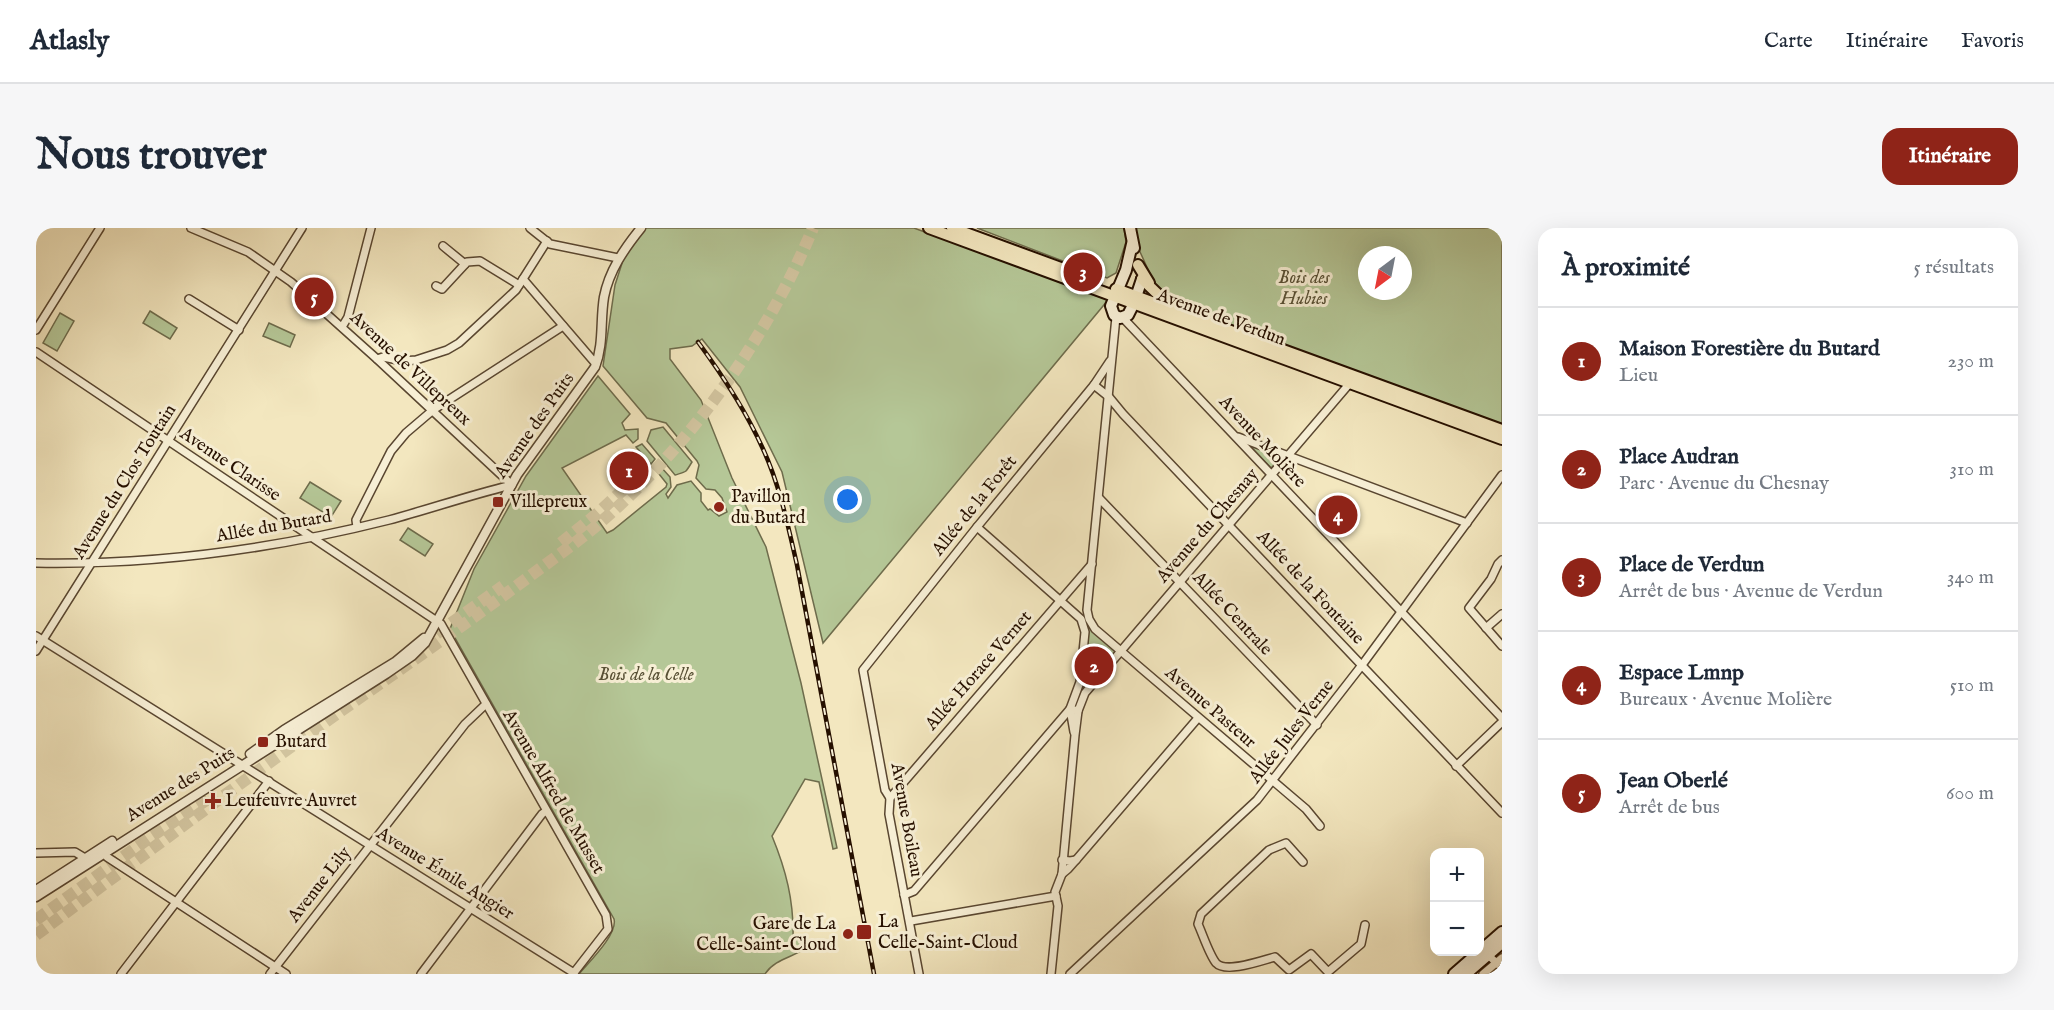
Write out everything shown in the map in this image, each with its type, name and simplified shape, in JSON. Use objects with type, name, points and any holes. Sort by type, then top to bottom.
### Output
[{"type":"main road","name":"Avenue de Verdun","points":[[929,228],[1116,292]]},
{"type":"main road","name":"Avenue de Verdun","points":[[952,228],[1350,383],[1502,439]]},
{"type":"main road","points":[[1130,228],[1142,279],[1176,310]]},
{"type":"main road","points":[[1132,244],[1111,309],[1120,317],[1128,315],[1142,279]]},
{"type":"main road","points":[[1138,265],[1156,293]]},
{"type":"main road","points":[[1123,276],[1142,279]]},
{"type":"main road","name":"Avenue de Verdun","points":[[1135,299],[1176,310],[1502,430]]},
{"type":"main road","points":[[1454,974],[1502,932]]},
{"type":"main road","points":[[1466,974],[1497,961],[1502,943]]},
{"type":"street","points":[[36,330],[100,228]]},
{"type":"street","name":"Avenue de Villepreux","points":[[191,228],[248,252],[291,282],[512,485]]},
{"type":"street","name":"Avenue du Clos Toutain","points":[[36,651],[39,638],[91,563],[302,228]]},
{"type":"street","points":[[342,327],[348,317],[371,228]]},
{"type":"street","points":[[530,228],[550,244],[618,258]]},
{"type":"street","name":"Avenue des Puits","points":[[36,890],[103,851],[403,663],[425,643],[524,464],[593,372],[601,351],[604,298],[618,258],[641,228]]},
{"type":"street","points":[[377,359],[384,357],[403,361],[416,360],[447,350],[459,343],[516,290],[547,241]]},
{"type":"street","points":[[443,246],[465,264]]},
{"type":"street","points":[[436,286],[442,289],[465,264],[480,261],[521,282],[596,364]]},
{"type":"street","points":[[189,299],[239,330]]},
{"type":"street","points":[[1092,564],[1110,361],[1120,317]]},
{"type":"street","name":"Avenue Molière","points":[[1120,317],[1236,436],[1502,720]]},
{"type":"street","points":[[357,527],[356,520],[391,452],[406,433],[433,410],[563,326]]},
{"type":"street","name":"Avenue Clarisse","points":[[36,352],[438,622]]},
{"type":"street","name":"Allée de la Forêt","points":[[862,670],[1094,385],[1110,361]]},
{"type":"street","name":"Avenue du Chesnay","points":[[904,895],[914,891],[1076,708],[1088,688],[1350,383]]},
{"type":"street","name":"Allée de la Fontaine","points":[[1094,385],[1108,397],[1502,813]]},
{"type":"street","points":[[1236,436],[1467,523]]},
{"type":"street","name":"Allée Jules Verne","points":[[1070,974],[1230,828],[1273,782],[1502,476]]},
{"type":"street","name":"Allée du Butard","points":[[36,563],[91,563],[215,553],[357,527],[512,485]]},
{"type":"street","name":"Allée Centrale","points":[[1099,498],[1317,725]]},
{"type":"street","points":[[977,527],[1078,615],[1085,632],[1062,874],[1056,891],[1058,906],[1051,974]]},
{"type":"street","points":[[1502,560],[1469,608],[1502,646]]},
{"type":"street","name":"Allée Horace Vernet","points":[[890,798],[1092,564]]},
{"type":"street","name":"Avenue Pasteur","points":[[1092,564],[1087,610],[1091,624],[1198,718],[1306,808],[1320,826]]},
{"type":"street","points":[[1491,579],[1502,580]]},
{"type":"street","points":[[1486,628],[1502,614]]},
{"type":"street","name":"Avenue Alfred de Musset","points":[[438,622],[443,627],[606,915],[609,925],[605,935],[573,973]]},
{"type":"street","name":"Avenue Émile Augier","points":[[39,638],[573,973]]},
{"type":"street","name":"Avenue Boileau","points":[[862,670],[885,790],[890,798],[889,814],[911,921],[919,974]]},
{"type":"street","points":[[1080,682],[1088,688]]},
{"type":"street","name":"Avenue Lily","points":[[270,974],[465,724],[486,704]]},
{"type":"street","points":[[1062,874],[1073,865],[1198,718]]},
{"type":"street","points":[[1456,766],[1502,720]]},
{"type":"street","points":[[121,974],[269,782]]},
{"type":"street","points":[[421,974],[546,811]]},
{"type":"street","points":[[1303,862],[1286,843],[1269,850],[1201,914],[1198,924],[1216,963],[1234,971],[1275,957],[1289,970],[1311,954],[1328,972],[1361,944],[1365,925]]},
{"type":"street","points":[[103,851],[107,857],[286,974]]},
{"type":"street","name":"Avenue des Puits","points":[[36,897],[85,858],[103,851]]},
{"type":"street","points":[[36,853],[75,852],[85,858]]},
{"type":"street","points":[[1062,860],[1076,860]]},
{"type":"street","points":[[911,921],[1056,896]]},
{"type":"street","points":[[1483,974],[1497,961]]},
{"type":"green space","name":"Bois de la Celle","points":[[645,228],[914,228],[1108,300],[823,643],[782,472],[740,387],[702,339],[692,346],[670,349],[670,359],[701,400],[732,478],[766,547],[801,683],[837,848],[833,849],[819,782],[805,779],[772,836],[788,886],[793,938],[812,943],[807,948],[781,960],[765,974],[579,974],[607,940],[612,932],[614,919],[450,629],[474,569],[526,476],[598,376],[630,414],[622,423],[625,430],[638,429],[638,439],[633,443],[626,435],[562,468],[607,533],[666,487],[667,484],[655,469],[660,466],[670,477],[671,487],[666,494],[668,498],[677,485],[691,481],[701,493],[701,501],[708,510],[710,509],[719,516],[727,512],[722,498],[715,490],[706,489],[696,478],[699,465],[697,461],[666,423],[647,418],[603,366],[615,285],[624,257]]},
{"type":"green space","points":[[977,228],[1124,228],[1126,242],[1116,273],[1107,278]]},
{"type":"green space","name":"Bois des Hubies","points":[[1136,228],[1502,228],[1502,424],[1194,313],[1160,296],[1136,243]]},
{"type":"green space","points":[[150,311],[177,328],[170,339],[143,323]]},
{"type":"green space","points":[[60,313],[74,321],[57,351],[43,343]]},
{"type":"green space","points":[[269,323],[295,335],[290,347],[263,336]]},
{"type":"green space","points":[[663,427],[692,462],[684,472],[675,475],[647,441],[651,430]]},
{"type":"green space","points":[[642,444],[655,459],[651,464],[636,447]]},
{"type":"green space","points":[[1251,444],[1281,458],[1271,468],[1251,447]]},
{"type":"green space","points":[[310,482],[341,501],[331,517],[300,498]]},
{"type":"green space","points":[[408,528],[433,544],[425,556],[400,540]]},
{"type":"green space","points":[[1089,628],[1095,629],[1121,651],[1088,688],[1080,682],[1085,632]]},
{"type":"tunnel","points":[[36,935],[155,846],[508,592],[602,521],[635,491],[696,423],[750,348],[773,309],[813,228]]},
{"type":"tunnel","points":[[561,543],[638,476]]},
{"type":"tunnel","points":[[422,644],[503,586]]},
{"type":"tunnel","points":[[36,920],[152,836],[214,795]]},
{"type":"railway","points":[[698,342],[742,407],[769,463],[783,506],[797,565],[874,974]]},
{"type":"place","name":"Place de Verdun","points":[[1083,272]]},
{"type":"place","name":"Jean Oberlé","points":[[314,297]]},
{"type":"place","name":"Maison Forestière du Butard","points":[[629,471]]},
{"type":"place","name":"Villepreux","points":[[498,502]]},
{"type":"place","name":"Pavillon du Butard","points":[[719,507]]},
{"type":"place","name":"Espace Lmnp","points":[[1338,515]]},
{"type":"place","name":"Place Audran","points":[[1094,666]]},
{"type":"place","name":"Butard","points":[[263,742]]},
{"type":"place","name":"Leufeuvre Auvret","points":[[213,801]]},
{"type":"place","name":"La Celle-Saint-Cloud","points":[[864,932]]},
{"type":"place","name":"Gare de La Celle-Saint-Cloud","points":[[848,934]]}]
